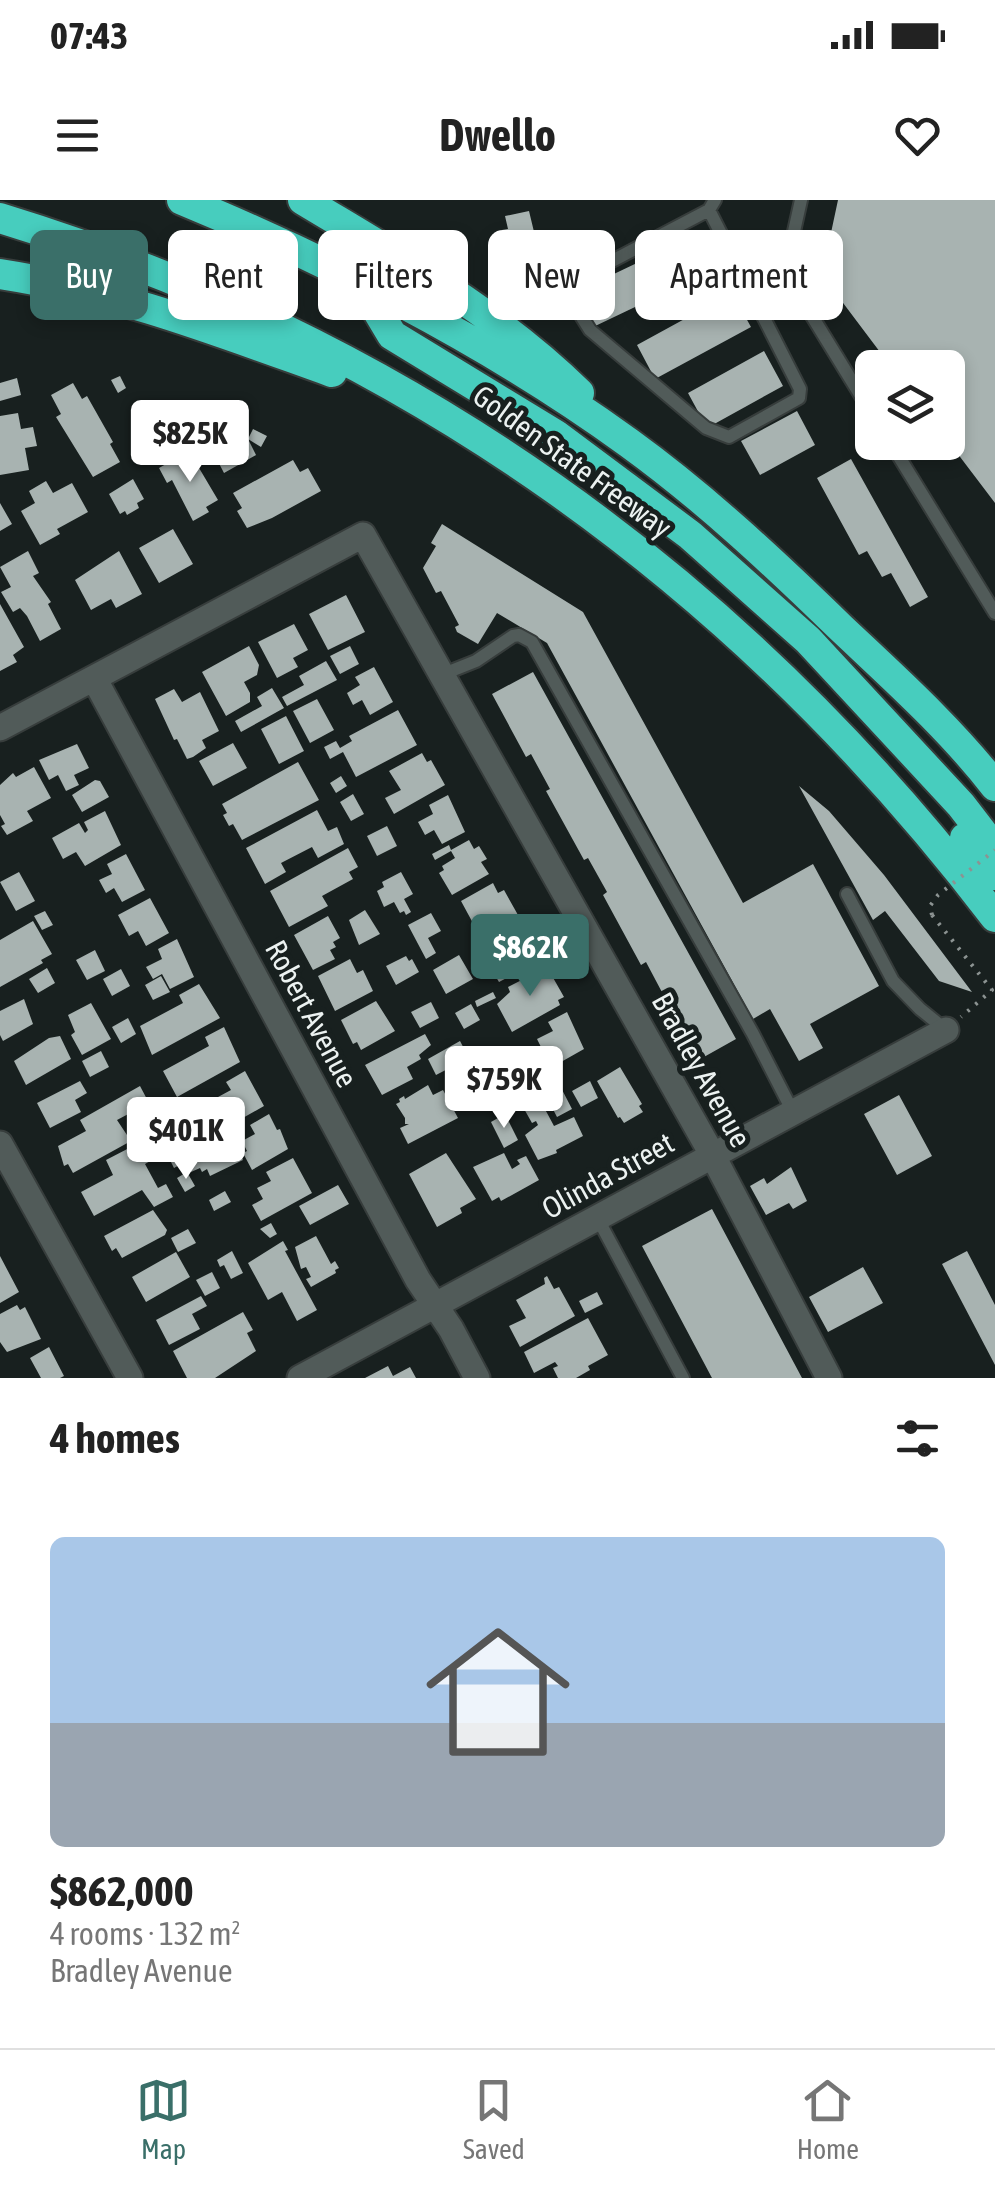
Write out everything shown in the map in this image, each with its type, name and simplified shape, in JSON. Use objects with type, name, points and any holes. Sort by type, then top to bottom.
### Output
[{"type":"highway","name":"Golden State Freeway","points":[[182,200],[318,260]]},
{"type":"highway","points":[[302,200],[471,304],[541,355],[631,444]]},
{"type":"highway","name":"Golden State Freeway","points":[[0,218],[68,239],[267,321],[450,418],[600,519],[724,620],[856,748],[995,916]]},
{"type":"highway","points":[[0,274],[58,283],[149,306],[450,418],[528,436],[680,550],[807,661],[918,780],[995,874]]},
{"type":"highway","points":[[383,320],[392,335],[556,435],[690,535],[808,640],[900,738],[995,849]]},
{"type":"highway","name":"Golden State Freeway","points":[[432,320],[522,371],[631,444],[768,558],[895,679],[995,786]]},
{"type":"street","name":"Bradley Avenue","points":[[94,678],[363,535],[713,1156],[829,1378]]},
{"type":"street","points":[[0,728],[94,678]]},
{"type":"street","name":"Robert Avenue","points":[[94,678],[434,1306],[477,1378]]},
{"type":"street","name":"Olinda Street","points":[[300,1378],[946,1030]]},
{"type":"street","points":[[0,1144],[130,1378]]},
{"type":"lane","points":[[801,200],[785,272],[855,386]]},
{"type":"lane","points":[[712,205],[800,389],[799,398],[729,438],[706,428],[590,330],[566,292],[574,280],[712,205]]},
{"type":"lane","points":[[901,460],[995,613]]},
{"type":"lane","points":[[442,675],[476,661],[513,636],[532,642],[793,1112]]},
{"type":"lane","points":[[847,894],[893,981],[946,1030]]},
{"type":"lane","points":[[598,1219],[683,1378]]},
{"type":"path","points":[[946,1030],[992,990],[932,914],[930,906],[995,849]]},
{"type":"building","points":[[838,200],[995,200],[995,503],[962,460],[965,350],[878,350],[843,303],[843,230],[832,230]]},
{"type":"building","points":[[529,211],[534,230],[502,230],[508,229],[505,216]]},
{"type":"building","points":[[635,264],[635,307],[615,317],[615,273]]},
{"type":"building","points":[[587,320],[608,320],[591,328]]},
{"type":"building","points":[[683,320],[747,320],[751,327],[655,379],[637,345]]},
{"type":"building","points":[[764,351],[783,386],[707,428],[688,393]]},
{"type":"building","points":[[120,376],[126,388],[118,393],[111,380]]},
{"type":"building","points":[[17,378],[21,395],[0,401],[0,383]]},
{"type":"building","points":[[73,383],[82,399],[87,396],[120,462],[93,477],[56,417],[61,414],[51,395]]},
{"type":"building","points":[[167,408],[172,418],[177,415],[182,423],[177,426],[182,435],[163,445],[148,419]]},
{"type":"building","points":[[797,411],[815,445],[760,475],[741,441]]},
{"type":"building","points":[[18,413],[21,429],[33,427],[37,446],[25,448],[29,470],[0,475],[0,416]]},
{"type":"building","points":[[253,429],[267,436],[261,447],[248,439]]},
{"type":"building","points":[[243,431],[256,455],[224,473],[211,448]]},
{"type":"building","points":[[189,451],[218,500],[206,507],[209,512],[193,521],[172,480],[167,483],[159,468]]},
{"type":"building","points":[[851,459],[928,597],[910,607],[891,573],[882,577],[867,551],[859,555],[817,478]]},
{"type":"building","points":[[293,460],[300,472],[308,468],[321,491],[247,528],[233,493]]},
{"type":"building","points":[[133,479],[144,499],[137,503],[139,508],[127,515],[125,511],[120,514],[109,494]]},
{"type":"building","points":[[46,481],[53,493],[72,483],[88,512],[57,529],[60,534],[40,545],[21,511],[35,503],[29,491]]},
{"type":"building","points":[[0,503],[12,524],[0,531]]},
{"type":"building","points":[[442,524],[583,612],[743,903],[813,864],[879,986],[810,1024],[823,1048],[799,1061],[770,1009],[753,1019],[547,643],[497,613],[478,644],[457,632],[455,627],[459,625],[441,591],[436,593],[423,568],[436,546],[431,543]]},
{"type":"building","points":[[173,529],[193,564],[159,583],[139,548]]},
{"type":"building","points":[[28,551],[39,573],[33,576],[51,602],[48,604],[61,629],[40,641],[27,616],[20,608],[13,612],[1,592],[11,587],[0,567]]},
{"type":"building","points":[[119,551],[142,594],[116,608],[111,599],[91,610],[75,580]]},
{"type":"building","points":[[346,595],[365,632],[328,650],[309,614]]},
{"type":"building","points":[[0,604],[24,647],[13,655],[17,662],[0,671]]},
{"type":"building","points":[[294,624],[308,650],[293,658],[298,667],[277,678],[258,642]]},
{"type":"building","points":[[249,646],[259,665],[257,675],[244,682],[250,702],[226,716],[202,672]]},
{"type":"building","points":[[350,646],[359,664],[340,674],[330,656]]},
{"type":"building","points":[[326,661],[337,680],[287,706],[282,697],[304,685],[299,676]]},
{"type":"building","points":[[374,667],[393,702],[370,715],[362,700],[353,705],[347,693],[360,685],[355,677]]},
{"type":"building","points":[[533,672],[736,1039],[695,1062],[646,962],[641,965],[603,895],[607,892],[588,858],[584,860],[546,791],[550,789],[531,754],[526,757],[492,694]]},
{"type":"building","points":[[272,688],[284,708],[241,732],[235,721],[262,706],[257,697]]},
{"type":"building","points":[[174,689],[182,702],[200,692],[219,731],[202,740],[206,748],[187,759],[155,699]]},
{"type":"building","points":[[317,699],[334,730],[310,743],[293,711]]},
{"type":"building","points":[[398,710],[417,745],[356,777],[343,752],[330,759],[324,747],[336,741],[340,748],[352,741],[349,736]]},
{"type":"building","points":[[286,716],[304,751],[279,764],[261,729]]},
{"type":"building","points":[[233,743],[247,768],[213,786],[199,761]]},
{"type":"building","points":[[77,744],[89,768],[74,775],[79,785],[66,791],[58,775],[49,780],[39,760]]},
{"type":"building","points":[[422,753],[427,762],[431,760],[445,785],[394,814],[385,798],[401,790],[389,771]]},
{"type":"building","points":[[298,762],[319,800],[242,840],[233,824],[229,826],[222,804]]},
{"type":"building","points":[[34,767],[51,798],[27,811],[33,821],[7,835],[1,826],[5,824],[0,815],[0,785],[13,773],[16,777]]},
{"type":"building","points":[[341,776],[347,786],[336,793],[330,783]]},
{"type":"building","points":[[95,780],[100,781],[109,797],[82,812],[72,795]]},
{"type":"building","points":[[799,786],[829,811],[884,875],[972,992],[939,981],[885,911],[873,920]]},
{"type":"building","points":[[353,794],[364,814],[351,821],[340,802]]},
{"type":"building","points":[[448,795],[465,832],[442,844],[434,830],[425,835],[418,822],[433,814],[429,805]]},
{"type":"building","points":[[317,810],[328,831],[337,827],[344,844],[318,858],[312,847],[281,863],[286,872],[265,884],[246,848]]},
{"type":"building","points":[[105,811],[121,845],[85,866],[76,852],[63,859],[52,838],[79,823],[85,833],[88,830],[84,822]]},
{"type":"building","points":[[387,826],[397,846],[377,856],[367,836]]},
{"type":"building","points":[[469,840],[474,849],[479,846],[487,859],[481,862],[489,874],[452,895],[439,873],[444,870],[442,866],[455,858],[451,851],[435,860],[432,854]]},
{"type":"building","points":[[348,848],[358,867],[349,872],[353,879],[322,896],[328,906],[289,927],[270,891]]},
{"type":"building","points":[[126,854],[145,890],[122,902],[114,888],[106,893],[99,880],[112,874],[107,864]]},
{"type":"building","points":[[19,872],[35,901],[16,911],[0,882]]},
{"type":"building","points":[[401,872],[413,894],[404,899],[411,912],[406,915],[404,911],[400,913],[394,902],[384,907],[377,891],[384,887],[382,882]]},
{"type":"building","points":[[493,883],[498,893],[504,890],[518,915],[489,931],[483,920],[474,925],[461,901]]},
{"type":"building","points":[[150,898],[169,933],[146,946],[138,931],[129,936],[118,915]]},
{"type":"building","points":[[365,910],[380,934],[359,945],[349,920]]},
{"type":"building","points":[[45,911],[53,925],[42,930],[34,916]]},
{"type":"building","points":[[431,913],[441,931],[428,938],[436,953],[426,959],[408,925]]},
{"type":"building","points":[[328,916],[340,938],[330,950],[335,959],[313,970],[294,935]]},
{"type":"building","points":[[33,921],[52,954],[0,987],[0,940]]},
{"type":"building","points":[[517,926],[533,946],[529,948],[537,962],[499,982],[484,944]]},
{"type":"building","points":[[177,939],[194,977],[170,989],[162,974],[153,979],[146,967],[162,959],[158,949]]},
{"type":"building","points":[[95,950],[105,971],[87,980],[76,960]]},
{"type":"building","points":[[459,955],[473,979],[446,994],[433,970]]},
{"type":"building","points":[[406,956],[419,972],[396,985],[386,966]]},
{"type":"building","points":[[350,959],[357,973],[363,970],[373,991],[335,1011],[318,976]]},
{"type":"building","points":[[547,967],[564,997],[558,1000],[560,1005],[512,1032],[497,1004],[510,992],[508,987]]},
{"type":"building","points":[[47,968],[55,983],[38,993],[29,979]]},
{"type":"building","points":[[121,969],[130,986],[112,996],[103,979]]},
{"type":"building","points":[[161,976],[170,992],[153,1000],[145,985]]},
{"type":"building","points":[[199,984],[220,1018],[152,1055],[140,1026],[183,1003],[179,995]]},
{"type":"building","points":[[493,992],[496,998],[477,1007],[475,1001]]},
{"type":"building","points":[[24,999],[33,1024],[3,1041],[0,1011]]},
{"type":"building","points":[[376,1001],[395,1031],[361,1050],[357,1042],[353,1044],[341,1020]]},
{"type":"building","points":[[431,1002],[439,1018],[420,1028],[411,1012]]},
{"type":"building","points":[[91,1003],[111,1039],[82,1055],[71,1035],[75,1032],[68,1015]]},
{"type":"building","points":[[471,1004],[480,1020],[464,1029],[455,1013]]},
{"type":"building","points":[[567,1012],[584,1049],[538,1075],[528,1057],[542,1049],[537,1039],[553,1031],[548,1022]]},
{"type":"building","points":[[128,1018],[136,1034],[121,1043],[112,1027]]},
{"type":"building","points":[[224,1027],[240,1062],[177,1097],[163,1071],[209,1046],[205,1037]]},
{"type":"building","points":[[425,1034],[431,1045],[419,1055],[421,1059],[407,1067],[413,1079],[382,1095],[365,1065]]},
{"type":"building","points":[[60,1036],[71,1059],[26,1085],[14,1061],[49,1038]]},
{"type":"building","points":[[460,1041],[469,1058],[436,1075],[428,1059]]},
{"type":"building","points":[[101,1051],[109,1067],[90,1077],[82,1061]]},
{"type":"building","points":[[620,1067],[643,1112],[624,1123],[597,1081]]},
{"type":"building","points":[[245,1071],[264,1106],[241,1119],[233,1105],[224,1110],[218,1097],[231,1090],[226,1082]]},
{"type":"building","points":[[557,1080],[572,1109],[557,1117],[542,1088]]},
{"type":"building","points":[[80,1081],[87,1093],[75,1100],[81,1112],[50,1128],[37,1103]]},
{"type":"building","points":[[590,1081],[598,1098],[581,1107],[572,1091]]},
{"type":"building","points":[[428,1085],[433,1095],[443,1090],[458,1118],[408,1144],[400,1128],[409,1124],[405,1124],[396,1104]]},
{"type":"building","points":[[140,1086],[149,1103],[117,1120],[131,1141],[73,1173],[68,1164],[64,1166],[58,1146],[86,1131],[80,1120]]},
{"type":"building","points":[[899,1095],[932,1156],[897,1175],[864,1114]]},
{"type":"building","points":[[539,1098],[554,1126],[574,1117],[583,1136],[538,1160],[525,1135],[538,1125],[536,1121],[532,1123],[523,1107]]},
{"type":"building","points":[[269,1114],[288,1149],[252,1170],[242,1141],[255,1134],[250,1125]]},
{"type":"building","points":[[505,1114],[518,1140],[504,1148],[491,1122]]},
{"type":"building","points":[[206,1118],[214,1134],[187,1148],[179,1132]]},
{"type":"building","points":[[162,1131],[183,1163],[174,1168],[166,1152],[145,1164],[158,1188],[166,1184],[173,1197],[154,1207],[142,1190],[94,1216],[81,1192],[113,1175],[106,1160]]},
{"type":"building","points":[[230,1134],[243,1160],[210,1176],[207,1169],[191,1172],[184,1160]]},
{"type":"building","points":[[446,1153],[476,1199],[460,1208],[462,1213],[437,1227],[409,1174]]},
{"type":"building","points":[[504,1153],[512,1169],[520,1164],[517,1160],[526,1156],[539,1180],[501,1201],[499,1197],[492,1201],[473,1167]]},
{"type":"building","points":[[293,1158],[312,1193],[261,1221],[252,1205],[263,1199],[257,1188],[271,1181],[266,1172]]},
{"type":"building","points":[[791,1167],[807,1201],[793,1209],[789,1203],[766,1215],[750,1186],[764,1178],[767,1184]]},
{"type":"building","points":[[187,1172],[195,1186],[185,1192],[177,1178]]},
{"type":"building","points":[[338,1185],[349,1204],[310,1225],[299,1206]]},
{"type":"building","points":[[225,1191],[231,1202],[214,1211],[209,1200]]},
{"type":"building","points":[[712,1209],[802,1378],[712,1378],[642,1246]]},
{"type":"building","points":[[153,1210],[167,1230],[165,1235],[122,1258],[116,1248],[112,1251],[104,1236]]},
{"type":"building","points":[[271,1223],[277,1234],[270,1238],[260,1229]]},
{"type":"building","points":[[188,1229],[196,1243],[178,1252],[171,1238]]},
{"type":"building","points":[[316,1236],[331,1264],[335,1261],[339,1268],[311,1287],[306,1279],[311,1277],[306,1267],[301,1269],[295,1247]]},
{"type":"building","points":[[283,1241],[317,1310],[297,1321],[282,1292],[268,1300],[248,1263]]},
{"type":"building","points":[[232,1251],[243,1273],[231,1279],[217,1260]]},
{"type":"building","points":[[967,1251],[995,1305],[995,1365],[942,1264]]},
{"type":"building","points":[[176,1252],[190,1277],[146,1302],[132,1277]]},
{"type":"building","points":[[0,1256],[19,1292],[0,1303]]},
{"type":"building","points":[[863,1267],[883,1303],[828,1332],[809,1297]]},
{"type":"building","points":[[212,1272],[220,1288],[205,1296],[196,1280]]},
{"type":"building","points":[[547,1276],[554,1289],[559,1287],[575,1316],[520,1347],[509,1326],[526,1318],[516,1300],[545,1284]]},
{"type":"building","points":[[597,1292],[603,1304],[585,1313],[579,1301]]},
{"type":"building","points":[[201,1296],[207,1306],[192,1314],[200,1329],[169,1345],[156,1320]]},
{"type":"building","points":[[17,1305],[20,1310],[25,1307],[41,1339],[7,1352],[0,1342],[0,1314]]},
{"type":"building","points":[[243,1312],[253,1330],[247,1333],[256,1351],[215,1378],[187,1378],[173,1351]]},
{"type":"building","points":[[588,1318],[608,1355],[576,1378],[558,1378],[553,1368],[558,1366],[555,1362],[534,1373],[524,1352]]},
{"type":"building","points":[[49,1347],[64,1376],[60,1378],[41,1378],[30,1358]]},
{"type":"building","points":[[388,1366],[393,1376],[410,1367],[416,1378],[365,1378]]}]
